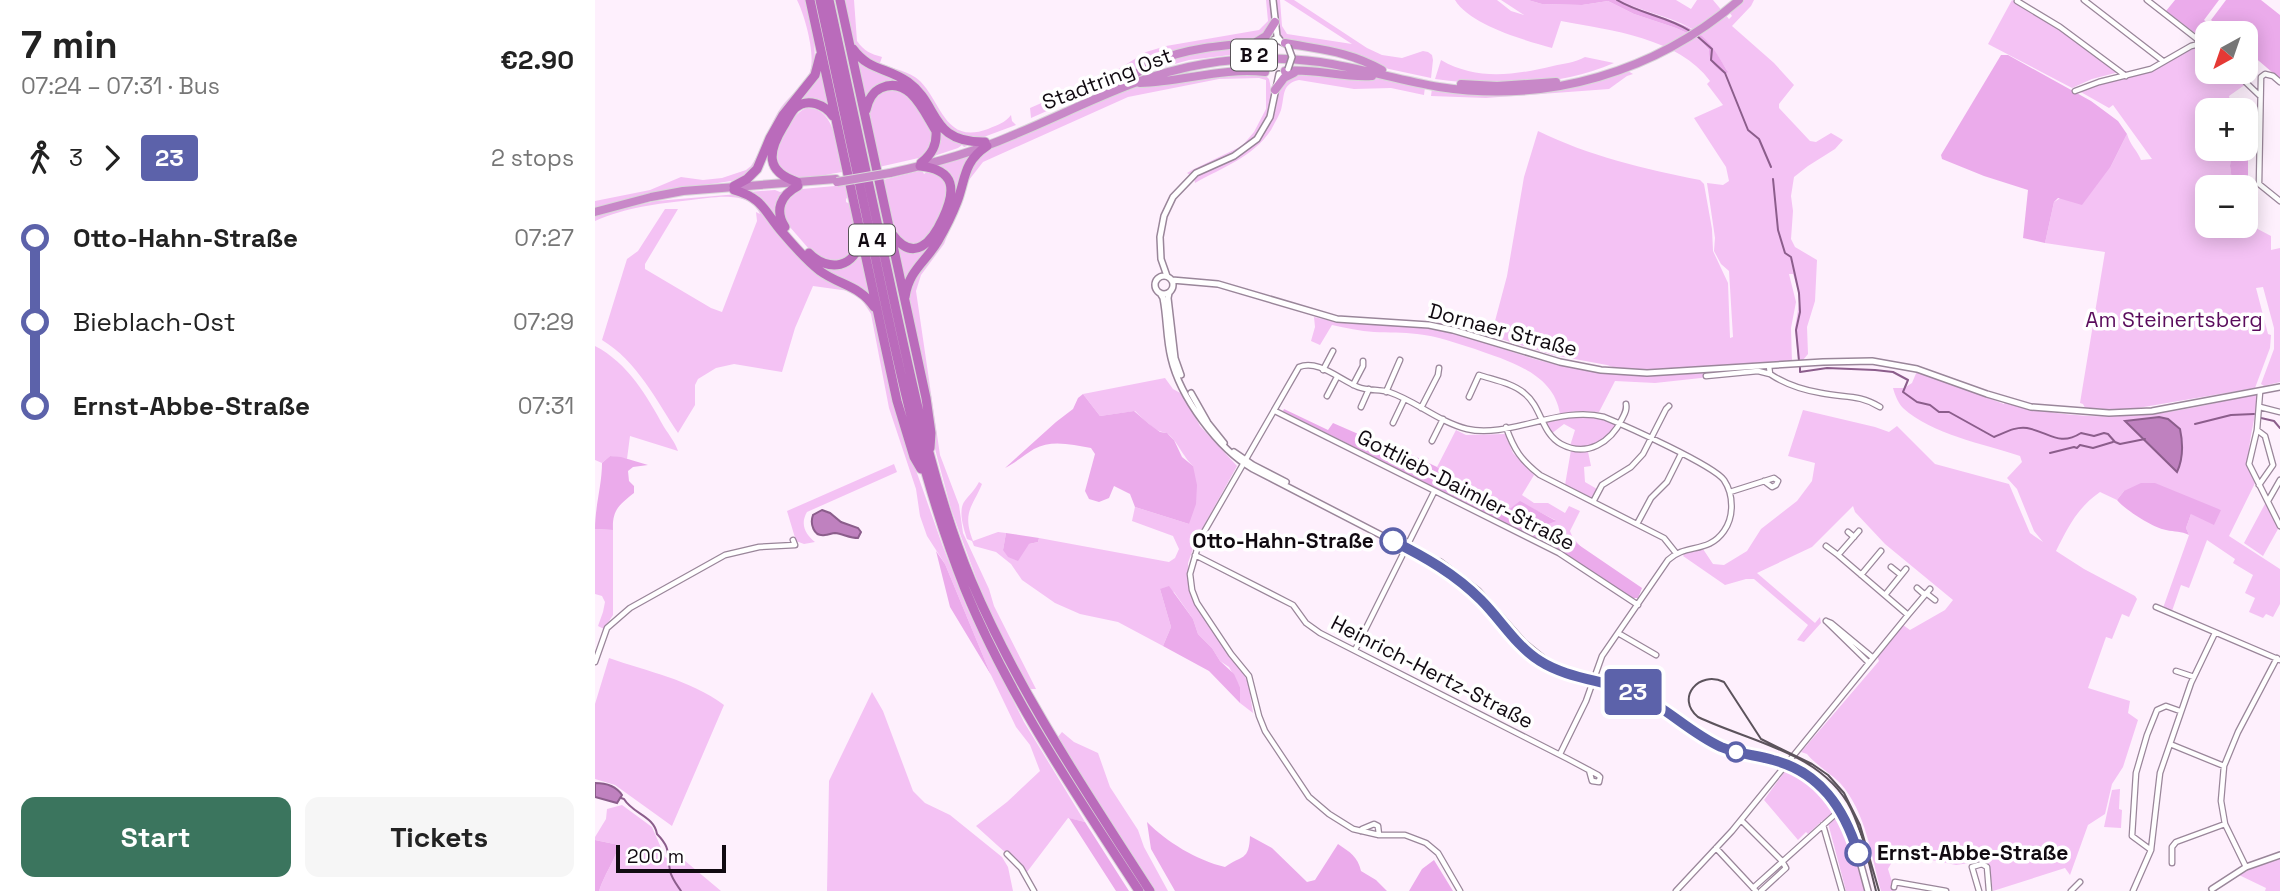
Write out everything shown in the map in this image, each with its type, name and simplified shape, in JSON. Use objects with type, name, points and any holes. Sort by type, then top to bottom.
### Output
[{"type":"highway","points":[[810,0],[897,401],[914,457],[928,480]]},
{"type":"highway","name":"A 4","points":[[820,0],[895,349],[943,529],[966,591],[1014,691],[1139,891]]},
{"type":"highway","name":"A 4","points":[[829,0],[918,415],[948,519],[970,578],[1020,682],[1056,746],[1150,891]]},
{"type":"highway","points":[[840,0],[926,398],[931,433],[930,457]]},
{"type":"highway","name":"Stadtring Ost","points":[[1602,74],[1668,44],[1731,0]]},
{"type":"highway","name":"Stadtring Ost","points":[[798,184],[889,172],[921,164],[986,144],[1131,82],[1184,68],[1252,59],[1316,62],[1382,72],[1439,87],[1502,92],[1551,88],[1643,62],[1679,44],[1738,0]]},
{"type":"highway","name":"B 2","points":[[1131,82],[1145,68],[1165,58],[1211,48],[1262,43],[1275,22]]},
{"type":"highway","points":[[849,41],[865,62],[907,81],[919,93],[938,123],[951,135],[965,141],[986,144]]},
{"type":"highway","name":"B 2","points":[[1284,43],[1314,46],[1356,56],[1382,72]]},
{"type":"highway","points":[[734,188],[757,169],[783,115],[815,75],[820,47]]},
{"type":"highway","name":"B 2","points":[[1131,82],[1169,82],[1205,75],[1265,71]]},
{"type":"highway","name":"B 2","points":[[1284,71],[1349,77],[1382,72]]},
{"type":"highway","name":"B 2","points":[[1275,90],[1287,76],[1300,71]]},
{"type":"highway","points":[[865,115],[868,100],[877,90],[891,85],[910,92],[936,131],[935,146],[921,164],[935,169],[949,182],[952,196],[928,243],[913,248],[898,242],[889,230]]},
{"type":"highway","points":[[836,120],[820,104],[807,103],[795,109],[776,139],[772,158],[777,171],[798,184],[782,198],[779,216],[787,230],[813,258],[827,265],[844,263],[857,251],[860,233]]},
{"type":"highway","points":[[905,302],[910,278],[939,239],[958,199],[964,172],[986,144]]},
{"type":"highway","name":"B 2","points":[[595,212],[640,200],[734,188],[798,184]]},
{"type":"highway","points":[[734,188],[761,202],[780,230],[811,263],[829,276],[863,293],[877,314]]},
{"type":"main road","points":[[1273,0],[1277,36],[1292,57],[1275,90],[1270,117],[1257,139],[1241,152],[1196,173],[1173,197],[1161,228],[1161,260],[1155,285],[1164,303],[1170,355],[1175,373],[1213,436],[1245,463],[1407,546],[1461,577],[1485,599],[1509,629],[1554,667],[1638,694],[1722,747],[1799,769],[1814,780],[1840,809],[1852,832],[1868,891]]},
{"type":"main road","points":[[1275,22],[1257,57],[1275,90]]},
{"type":"main road","points":[[1262,43],[1284,43]]},
{"type":"main road","points":[[1265,71],[1284,71]]},
{"type":"main road","points":[[1161,260],[1170,278],[1171,290],[1168,298],[1173,348],[1179,372],[1215,432],[1245,463]]},
{"type":"main road","name":"Dornaer Straße","points":[[1159,277],[1218,284],[1337,319],[1403,322],[1454,330],[1560,362],[1601,370],[1647,373],[1847,360],[1897,364],[2031,407],[2109,414],[2152,411],[2280,387]]},
{"type":"main road","name":"Dornaer Straße","points":[[1160,293],[1191,282]]},
{"type":"main road","points":[[2212,890],[2246,867],[2280,855]]},
{"type":"street","points":[[2147,0],[2195,37]]},
{"type":"street","points":[[2017,1],[2060,27],[2126,76]]},
{"type":"street","points":[[2088,1],[2163,61]]},
{"type":"street","points":[[2075,91],[2151,69],[2195,46]]},
{"type":"street","points":[[2280,82],[2265,74],[2261,77],[2259,96],[2259,184],[2280,201]]},
{"type":"street","points":[[2247,84],[2259,96]]},
{"type":"street","points":[[1323,370],[1333,351]]},
{"type":"street","points":[[1386,392],[1400,360]]},
{"type":"street","points":[[1353,385],[1363,361]]},
{"type":"street","points":[[1460,891],[1438,853],[1426,843],[1405,835],[1379,835],[1353,829],[1309,797],[1265,731],[1249,676],[1197,603],[1192,590],[1190,574],[1200,539],[1299,367],[1312,364],[1353,385],[1386,392],[1467,429],[1480,431],[1587,414],[1620,424],[1681,454],[1717,474],[1730,492],[1732,512],[1719,537],[1707,545],[1676,553],[1668,560],[1618,633],[1600,661],[1579,716],[1560,754]]},
{"type":"street","points":[[1769,366],[1770,374]]},
{"type":"street","points":[[1421,408],[1439,368]]},
{"type":"street","points":[[1706,376],[1758,371],[1795,387],[1823,394],[1854,396],[1880,407]]},
{"type":"street","points":[[1469,397],[1479,375],[1522,391],[1533,402],[1548,433],[1560,444],[1583,450],[1604,443],[1612,436],[1620,424],[1626,404]]},
{"type":"street","points":[[1327,396],[1337,377]]},
{"type":"street","points":[[1361,407],[1369,389]]},
{"type":"street","points":[[2260,392],[2257,429],[2249,464],[2280,526]]},
{"type":"street","points":[[1393,423],[1404,400]]},
{"type":"street","points":[[1593,502],[1602,485],[1631,467],[1643,454],[1669,406]]},
{"type":"street","points":[[2260,407],[2280,412]]},
{"type":"street","name":"Gottlieb-Daimler-Straße","points":[[1275,411],[1559,553],[1637,604]]},
{"type":"street","points":[[1431,441],[1443,419]]},
{"type":"street","points":[[1506,427],[1514,449],[1526,464],[1540,475],[1664,538],[1676,553]]},
{"type":"street","points":[[2257,429],[2265,436],[2273,465],[2259,485]]},
{"type":"street","points":[[1637,524],[1651,498],[1667,482],[1681,454]]},
{"type":"street","points":[[2268,502],[2280,480]]},
{"type":"street","points":[[1730,492],[1764,481]]},
{"type":"street","points":[[1355,650],[1434,492]]},
{"type":"street","points":[[1838,555],[1859,531]]},
{"type":"street","points":[[1848,532],[1854,537]]},
{"type":"street","points":[[595,662],[607,628],[630,608],[718,558],[759,547],[795,545],[793,540]]},
{"type":"street","points":[[1826,545],[1908,615]]},
{"type":"street","points":[[1861,575],[1881,551]]},
{"type":"street","name":"Heinrich-Hertz-Straße","points":[[1195,555],[1293,605],[1311,628],[1589,770]]},
{"type":"street","points":[[1891,567],[1901,575]]},
{"type":"street","points":[[1885,595],[1906,569]]},
{"type":"street","points":[[1917,588],[1927,592],[1935,600]]},
{"type":"street","points":[[1679,890],[1741,820],[1927,592]]},
{"type":"street","points":[[2156,607],[2279,659],[2238,732],[2224,766],[2221,801],[2225,824],[2246,867]]},
{"type":"street","points":[[1869,663],[1826,621],[1872,657]]},
{"type":"street","points":[[1618,633],[1656,655]]},
{"type":"street","points":[[2133,891],[2151,850],[2160,773],[2194,677],[2215,634]]},
{"type":"street","points":[[2176,671],[2194,677]]},
{"type":"street","points":[[2151,850],[2132,836],[2136,773],[2157,710],[2166,706],[2181,711]]},
{"type":"street","points":[[2170,744],[2224,766]]},
{"type":"street","points":[[1783,861],[1840,809]]},
{"type":"street","points":[[1716,848],[1757,890],[1786,868],[1783,861],[1741,820]]},
{"type":"street","points":[[1361,831],[1374,824],[1378,826],[1379,835]]},
{"type":"street","points":[[2172,863],[2172,847],[2176,842],[2225,824]]},
{"type":"street","points":[[1823,825],[1842,891]]},
{"type":"street","points":[[1007,854],[1021,868],[1034,891]]},
{"type":"street","points":[[1979,891],[1972,867],[1982,864],[1987,867],[1989,891]]},
{"type":"street","points":[[1894,887],[1895,882],[1947,891]]},
{"type":"street","points":[[2071,891],[2080,882]]},
{"type":"green space","points":[[797,0],[805,0],[812,28],[815,55],[812,74],[753,170],[738,180],[677,189],[595,209],[595,201],[650,190],[681,177],[703,180],[722,178],[751,166],[778,112],[806,79],[811,67],[809,37]]},
{"type":"green space","points":[[843,0],[854,0],[857,41],[868,52],[882,57],[880,63],[906,72],[920,81],[953,127],[974,132],[998,125],[1011,115],[1016,125],[981,138],[970,138],[951,132],[923,96],[876,67],[857,51]]},
{"type":"green space","points":[[1266,0],[1269,0],[1272,12],[1269,28],[1262,35],[1210,46],[1164,62],[1031,118],[1030,108],[1117,70],[1146,52],[1259,30],[1268,21]]},
{"type":"green space","points":[[1275,0],[1280,0],[1282,26],[1287,34],[1352,44],[1284,0],[1294,0],[1382,55],[1402,58],[1428,52],[1433,60],[1431,78],[1283,39],[1279,32]]},
{"type":"green space","points":[[1455,0],[1497,0],[1511,11],[1524,15],[1501,0],[1582,5],[1608,1],[1634,14],[1698,38],[1728,72],[1706,40],[1697,32],[1620,0],[1676,0],[1691,9],[1697,0],[1713,0],[1729,19],[1732,16],[1729,12],[1744,0],[1754,0],[1732,26],[1774,63],[1794,85],[1779,104],[1779,108],[1810,141],[1816,142],[1831,133],[1843,140],[1835,149],[1794,177],[1791,239],[1795,247],[1817,260],[1815,301],[1807,327],[1808,354],[1803,360],[1798,360],[1795,328],[1800,297],[1793,274],[1789,274],[1796,302],[1791,328],[1792,362],[1628,370],[1553,355],[1491,336],[1507,276],[1524,177],[1538,131],[1597,155],[1700,180],[1704,184],[1713,251],[1728,283],[1730,338],[1733,337],[1729,271],[1721,264],[1714,251],[1715,238],[1707,183],[1723,185],[1729,181],[1726,167],[1694,118],[1723,105],[1707,84],[1710,81],[1697,66],[1662,45],[1622,33],[1561,21],[1552,48],[1485,24],[1462,9]]},
{"type":"green space","points":[[2012,0],[2058,28],[2119,72],[2072,88],[1988,44]]},
{"type":"green space","points":[[1258,45],[1255,52],[1189,60],[1142,73],[1184,56]]},
{"type":"green space","name":"Am Steinertsberg","points":[[2195,48],[2195,84],[2246,84],[2229,98],[2195,98],[2195,161],[2231,161],[2231,175],[2195,175],[2195,238],[2258,238],[2258,229],[2271,236],[2271,250],[2280,248],[2280,382],[2264,386],[2261,384],[2274,349],[2274,328],[2263,287],[2256,288],[2268,334],[2271,335],[2270,348],[2255,388],[2126,410],[2085,408],[2080,403],[2105,252],[2045,243],[2054,202],[2111,166],[2127,134],[2141,160],[2152,159],[2113,105],[2109,108],[2079,91],[2098,83],[2139,74]]},
{"type":"green space","points":[[853,53],[870,68],[910,86],[942,128],[950,135],[973,144],[964,147],[962,145],[931,157],[937,145],[937,133],[919,102],[905,87],[889,83],[881,86],[864,104]]},
{"type":"green space","points":[[1585,57],[1614,63],[1571,77],[1526,83],[1435,79],[1441,60],[1455,67],[1482,74],[1510,74],[1573,62]]},
{"type":"green space","points":[[820,71],[829,106],[797,102],[816,81]]},
{"type":"green space","points":[[1628,71],[1633,74],[1609,89],[1486,98],[1431,96],[1432,88],[1520,94],[1548,92],[1589,84]]},
{"type":"green space","points":[[1264,74],[1269,79],[1271,101],[1265,122],[1259,131],[1235,153],[1190,175],[1187,173],[1242,146],[1254,132],[1266,109],[1266,80],[1219,79],[1128,97],[983,162],[969,180],[944,244],[921,275],[916,291],[940,455],[959,505],[963,533],[994,606],[1036,689],[1030,689],[1001,637],[983,597],[951,509],[935,449],[909,303],[909,287],[932,254],[968,167],[978,154],[1082,107],[1139,85],[1221,75]]},
{"type":"green space","points":[[1298,75],[1377,78],[1425,87],[1424,95],[1391,88],[1354,89],[1299,80],[1293,82],[1286,88],[1280,112],[1263,140],[1236,161],[1195,183],[1194,178],[1241,154],[1257,141],[1274,115],[1283,83]]},
{"type":"green space","points":[[880,90],[904,90],[931,126],[935,139],[923,157],[879,167],[867,109]]},
{"type":"green space","points":[[806,108],[816,109],[824,114],[829,122],[842,172],[800,178],[788,175],[781,168],[777,160],[781,139],[792,119]]},
{"type":"green space","points":[[975,152],[964,166],[937,240],[905,286],[897,245],[929,245],[953,186],[932,166],[960,157],[962,159]]},
{"type":"green space","points":[[926,169],[944,179],[949,195],[934,233],[920,245],[904,244],[894,232],[883,180],[922,170],[924,174]]},
{"type":"green space","points":[[846,185],[846,202],[850,204],[857,237],[853,250],[838,263],[816,257],[782,218],[786,197],[794,191]]},
{"type":"green space","points":[[788,190],[785,192],[783,227],[810,257],[831,268],[859,249],[872,301],[819,268],[748,192]]},
{"type":"green space","points":[[738,194],[753,199],[807,261],[851,288],[860,297],[849,291],[813,286],[795,328],[782,372],[734,364],[716,368],[698,379],[695,385],[695,405],[678,433],[636,370],[602,340],[627,259],[638,251],[665,209],[678,209],[645,264],[645,269],[722,312],[757,221],[756,212],[760,214],[747,201],[729,197],[642,207],[595,221],[595,215],[656,201]]},
{"type":"green space","points":[[860,297],[872,309],[905,439],[967,608],[1024,722],[1085,822],[1068,818],[1027,872],[976,826],[1040,771],[1030,745],[1016,727],[991,675],[945,564],[927,536],[920,516],[916,489],[889,408],[871,314]]},
{"type":"green space","points":[[1314,317],[1344,323],[1436,330],[1475,339],[1538,360],[1601,372],[1643,375],[1707,373],[1701,378],[1655,383],[1615,381],[1599,412],[1577,411],[1560,414],[1549,388],[1528,371],[1501,358],[1432,336],[1369,332],[1332,325],[1320,345],[1311,341],[1315,327]]},
{"type":"green space","points":[[595,346],[617,361],[636,381],[678,451],[630,436],[627,459],[610,456],[602,463],[595,460]]},
{"type":"green space","points":[[1917,371],[2004,404],[2005,402],[2049,412],[2079,415],[2158,413],[2257,394],[2249,450],[2255,483],[2229,536],[2280,569],[2280,604],[2273,617],[2266,614],[2263,618],[2249,612],[2255,598],[2245,593],[2253,575],[2233,563],[2235,559],[2207,540],[2189,588],[2181,585],[2172,611],[2163,608],[2189,535],[2186,528],[2191,514],[2221,510],[2124,491],[2117,500],[2100,492],[2080,511],[2056,551],[2137,599],[2129,617],[2122,614],[2112,639],[2106,637],[2088,688],[2130,701],[2128,713],[2138,720],[2123,767],[2112,784],[2105,814],[2088,825],[2070,875],[2065,868],[1993,891],[1988,864],[1976,862],[1956,865],[1897,853],[1888,869],[1895,891],[1881,891],[1867,834],[1849,794],[1836,779],[1801,752],[1879,661],[1877,656],[1903,625],[1910,630],[1945,610],[1953,600],[1885,544],[1855,512],[1853,506],[1812,547],[1757,573],[1815,623],[1820,617],[1821,623],[1804,642],[1797,640],[1808,625],[1754,579],[1725,585],[1683,556],[1686,552],[1703,549],[1713,564],[1724,565],[1747,551],[1761,529],[1797,501],[1812,481],[1815,463],[1788,456],[1803,410],[1889,432],[1897,426],[1935,464],[2009,484],[2030,533],[2043,542],[2034,531],[2017,489],[2007,478],[2022,462],[2020,456],[1928,425],[1901,406],[1893,388],[1904,388],[1912,383]]},
{"type":"green space","points":[[1165,378],[1173,389],[1184,395],[1200,426],[1237,466],[1196,540],[1188,563],[1189,587],[1198,610],[1248,681],[1253,713],[1240,703],[1240,687],[1229,667],[1220,661],[1198,634],[1193,619],[1174,592],[1160,589],[1171,627],[1163,646],[1118,622],[1080,614],[1055,603],[1022,580],[1011,564],[996,552],[974,546],[972,541],[967,539],[964,530],[962,506],[979,482],[982,484],[968,517],[973,541],[998,532],[1006,533],[1003,550],[1038,542],[1039,538],[1169,562],[1175,558],[1179,549],[1173,536],[1132,521],[1135,507],[1189,524],[1193,466],[1171,436],[1158,431],[1135,411],[1100,416],[1083,394]]},
{"type":"green space","points":[[1581,416],[1604,418],[1616,425],[1605,439],[1587,447],[1591,466],[1584,467],[1585,482],[1597,489],[1591,498],[1565,485],[1575,430],[1564,424],[1551,434],[1546,424],[1548,421]]},
{"type":"green space","points":[[1456,430],[1466,435],[1505,434],[1513,453],[1534,475],[1522,495],[1534,503],[1548,503],[1565,513],[1569,506],[1580,511],[1570,531],[1583,549],[1559,535],[1547,536],[1542,526],[1555,520],[1520,502],[1503,514],[1485,505],[1437,467]]},
{"type":"green space","points":[[894,464],[897,472],[807,512],[805,529],[815,542],[804,544],[796,541],[787,511]]},
{"type":"green space","points":[[2266,502],[2278,529],[2263,556],[2244,543]]},
{"type":"green space","points":[[595,529],[613,530],[613,615],[604,629],[598,626],[605,602],[602,596],[595,594]]},
{"type":"green space","points":[[609,658],[683,682],[724,705],[672,826],[615,785],[595,779],[595,704]]},
{"type":"green space","points":[[872,692],[883,711],[913,791],[925,803],[950,815],[1002,857],[1008,867],[1013,891],[827,891],[829,781]]},
{"type":"green space","points":[[1062,732],[1074,742],[1098,753],[1110,787],[1138,830],[1144,847],[1168,891],[1155,891],[1057,738]]},
{"type":"green space","points":[[1789,770],[1823,793],[1842,817],[1865,891],[1846,891],[1828,823],[1822,821],[1798,840],[1764,800],[1785,771]]},
{"type":"green space","points":[[2120,789],[2121,828],[2104,827],[2112,790]]},
{"type":"green space","points":[[622,805],[652,827],[665,857],[674,862],[678,855],[721,891],[599,891],[619,845],[595,840],[595,837],[606,819],[607,809]]},
{"type":"green space","points":[[2280,858],[2280,891],[2265,891],[2266,888],[2239,875],[2265,862]]},
{"type":"shaded area","points":[[1528,0],[1620,0],[1683,25],[1702,36],[1728,72],[1725,74],[1711,61],[1709,50],[1698,38],[1634,14],[1608,1],[1582,5],[1542,4]]},
{"type":"shaded area","points":[[2175,0],[2219,0],[2205,21],[2195,21],[2195,33],[2166,11]]},
{"type":"shaded area","points":[[2226,0],[2261,0],[2280,15],[2280,79],[2258,60],[2258,21],[2211,20]]},
{"type":"shaded area","points":[[2001,55],[2008,55],[2091,101],[2118,121],[2127,134],[2111,166],[2082,205],[2058,198],[2054,202],[2045,243],[2023,238],[2028,190],[1984,176],[1942,159],[1941,155]]},
{"type":"shaded area","points":[[2231,161],[2248,161],[2248,175],[2231,175]]},
{"type":"shaded area","points":[[1083,394],[1100,416],[1134,411],[1174,440],[1182,457],[1193,466],[1197,485],[1196,504],[1189,524],[1135,507],[1130,494],[1114,486],[1109,498],[1099,502],[1089,499],[1085,491],[1095,454],[1091,448],[1048,444],[1034,449],[1005,468],[1073,409]]},
{"type":"shaded area","points":[[1284,409],[1328,430],[1333,423],[1402,453],[1404,451],[1437,467],[1485,505],[1503,514],[1520,501],[1556,521],[1543,526],[1547,536],[1559,535],[1573,541],[1642,588],[1638,598],[1631,598],[1560,551],[1283,411]]},
{"type":"shaded area","points":[[2159,417],[2168,419],[2180,429],[2182,451],[2177,472],[2125,421]]},
{"type":"shaded area","points":[[610,456],[648,465],[633,467],[628,471],[634,493],[617,508],[613,530],[595,529],[602,463]]},
{"type":"shaded area","points":[[2141,483],[2155,483],[2221,510],[2214,525],[2191,514],[2186,528],[2189,535],[2161,529],[2117,500],[2124,491]]},
{"type":"shaded area","points":[[822,510],[841,522],[858,528],[861,532],[858,538],[835,533],[818,534],[813,529],[812,518]]},
{"type":"shaded area","points":[[1006,533],[1039,538],[1038,542],[1029,544],[1018,561],[1008,557],[1003,550]]},
{"type":"shaded area","points":[[936,551],[945,564],[991,675],[950,607]]},
{"type":"shaded area","points":[[1169,586],[1193,619],[1198,634],[1234,674],[1240,687],[1240,703],[1209,671],[1163,646],[1171,627],[1160,589]]},
{"type":"shaded area","points":[[595,783],[617,789],[622,795],[617,803],[595,797]]},
{"type":"shaded area","points":[[1069,818],[1085,822],[1129,891],[1116,891]]},
{"type":"shaded area","points":[[1147,822],[1183,849],[1203,860],[1225,867],[1246,854],[1250,836],[1272,848],[1307,882],[1315,880],[1338,844],[1353,855],[1361,871],[1387,891],[1175,891],[1151,849]]},
{"type":"shaded area","points":[[595,840],[619,845],[599,891],[595,891]]},
{"type":"shaded area","points":[[1434,860],[1453,891],[1409,891],[1422,869]]},
{"type":"waterway","points":[[1617,0],[1690,31]]},
{"type":"waterway","points":[[1697,36],[1712,49],[1711,60],[1725,73],[1748,130],[1759,139],[1771,167]]},
{"type":"waterway","points":[[1773,179],[1778,230],[1785,253],[1791,257],[1799,293],[1800,312],[1796,330],[1799,361]]},
{"type":"waterway","points":[[1800,367],[1800,372],[1827,368],[1893,372],[1908,380],[1903,392],[1917,402],[1930,405],[1939,412],[1949,412],[1994,437],[2023,428],[2060,439],[2081,433],[2094,436],[2108,434],[2120,444],[2145,439]]},
{"type":"waterway","points":[[2195,424],[2231,415],[2254,414]]},
{"type":"waterway","points":[[2261,418],[2274,421],[2280,428]]},
{"type":"waterway","points":[[2050,453],[2077,448],[2080,445],[2093,448],[2113,442]]},
{"type":"waterway","points":[[621,798],[652,823],[666,847],[671,874],[681,891]]},
{"type":"tram line","points":[[1876,891],[1859,829],[1851,809],[1838,790],[1804,761],[1698,717],[1691,710],[1689,702],[1693,688],[1706,680],[1724,682],[1761,739],[1812,764],[1828,775],[1844,793],[1860,825],[1879,891]]},
{"type":"bus line","name":"23","points":[[1393,541],[1427,558],[1458,580],[1542,663],[1638,694],[1722,747],[1779,761],[1802,771],[1822,786],[1835,801],[1852,832],[1858,853]]},
{"type":"place","name":"Otto-Hahn-Straße","points":[[1393,541]]},
{"type":"place","name":"Ernst-Abbe-Straße","points":[[1858,853]]}]
